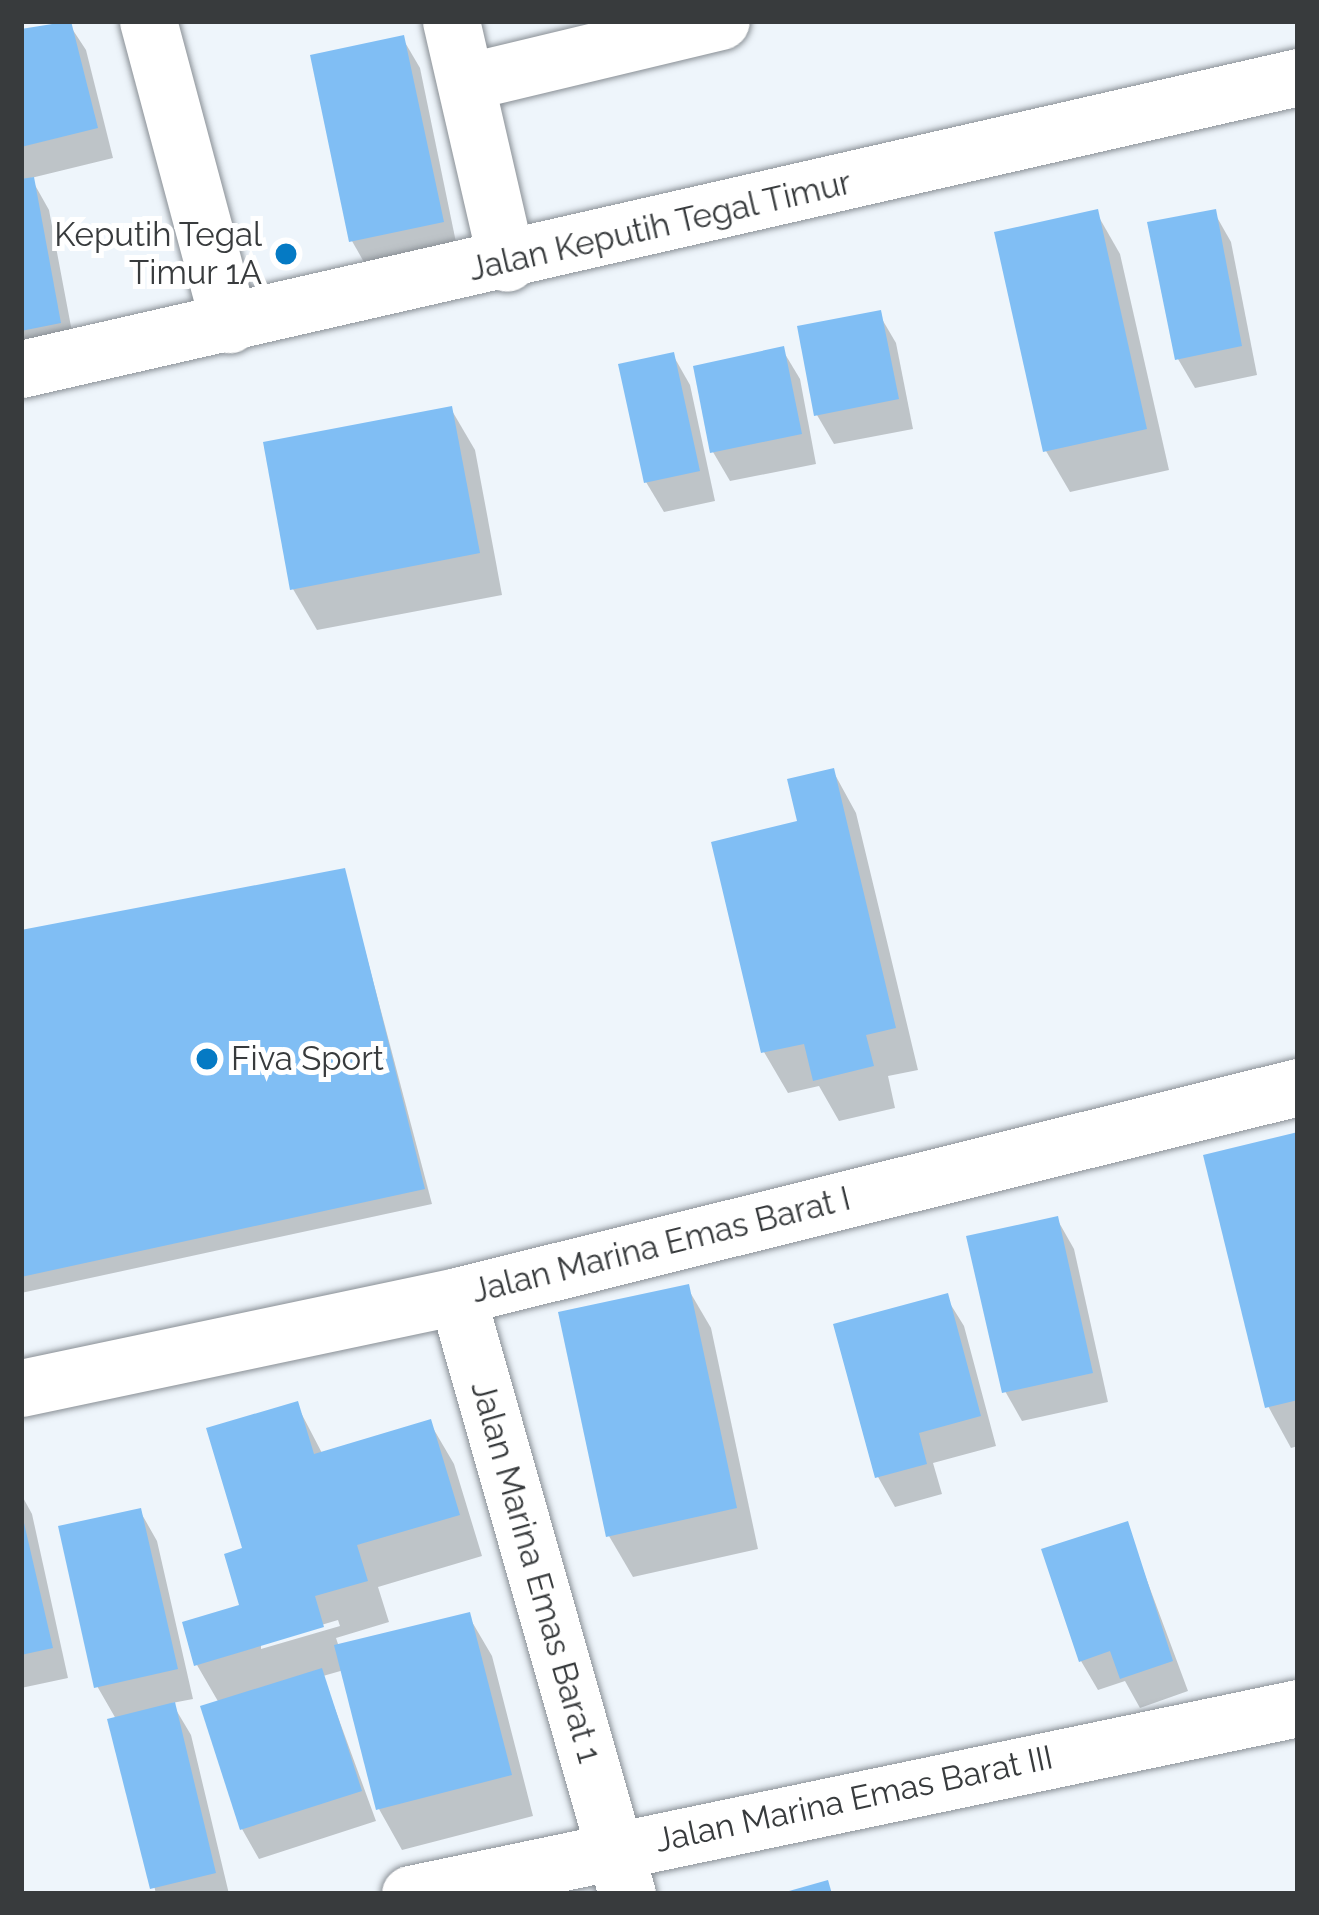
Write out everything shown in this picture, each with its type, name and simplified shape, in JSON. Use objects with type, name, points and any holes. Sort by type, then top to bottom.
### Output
[{"type":"street","points":[[148,21],[229,324]]},
{"type":"street","points":[[452,21],[507,262]]},
{"type":"street","points":[[466,82],[721,21]]},
{"type":"street","name":"Jalan Keputih Tegal Timur","points":[[21,369],[507,262],[1298,77]]},
{"type":"street","name":"Jalan Marina Emas Barat I","points":[[21,1388],[457,1296],[1298,1087]]},
{"type":"street","name":"Jalan Marina Emas Barat 1","points":[[457,1296],[621,1871]]},
{"type":"street","name":"Jalan Marina Emas Barat III","points":[[410,1894],[621,1871],[1298,1708]]},
{"type":"building","points":[[71,21],[98,128],[21,147],[21,29]]},
{"type":"building","points":[[404,35],[444,222],[349,242],[310,55]]},
{"type":"building","points":[[34,177],[61,323],[21,331],[21,179]]},
{"type":"building","points":[[1098,209],[1147,429],[1043,452],[994,232]]},
{"type":"building","points":[[1216,209],[1242,346],[1175,360],[1147,222]]},
{"type":"building","points":[[881,310],[899,399],[814,416],[797,326]]},
{"type":"building","points":[[784,346],[802,434],[710,453],[693,366]]},
{"type":"building","points":[[674,352],[700,471],[644,483],[618,364]]},
{"type":"building","points":[[452,406],[480,553],[290,590],[263,442]]},
{"type":"building","points":[[834,768],[896,1028],[866,1035],[874,1066],[813,1081],[804,1044],[761,1053],[711,842],[797,821],[787,779]]},
{"type":"building","name":"Fiva Sport","points":[[345,868],[425,1189],[21,1277],[21,930]]},
{"type":"building","points":[[1298,1132],[1298,1400],[1265,1408],[1203,1155]]},
{"type":"building","points":[[1058,1216],[1093,1373],[1002,1393],[966,1236]]},
{"type":"building","points":[[689,1284],[737,1508],[606,1537],[558,1312]]},
{"type":"building","points":[[948,1293],[981,1416],[919,1433],[927,1464],[875,1478],[833,1324]]},
{"type":"building","points":[[298,1401],[314,1454],[431,1419],[460,1515],[357,1545],[368,1581],[315,1596],[324,1627],[194,1666],[182,1622],[239,1605],[224,1554],[242,1548],[206,1428]]},
{"type":"building","points":[[141,1508],[178,1669],[94,1688],[58,1526]]},
{"type":"building","points":[[21,1510],[53,1648],[21,1655]]},
{"type":"building","points":[[1128,1521],[1173,1661],[1120,1679],[1110,1651],[1079,1662],[1041,1549]]},
{"type":"building","points":[[470,1612],[512,1775],[376,1810],[334,1645]]},
{"type":"building","points":[[322,1668],[362,1791],[240,1830],[200,1706]]},
{"type":"building","points":[[175,1702],[216,1873],[150,1889],[107,1719]]},
{"type":"building","points":[[828,1880],[832,1894],[782,1894],[782,1893]]},
{"type":"place","name":"Keputih Tegal Timur 1A","points":[[286,254]]},
{"type":"place","name":"Fiva Sport","points":[[207,1059]]}]
